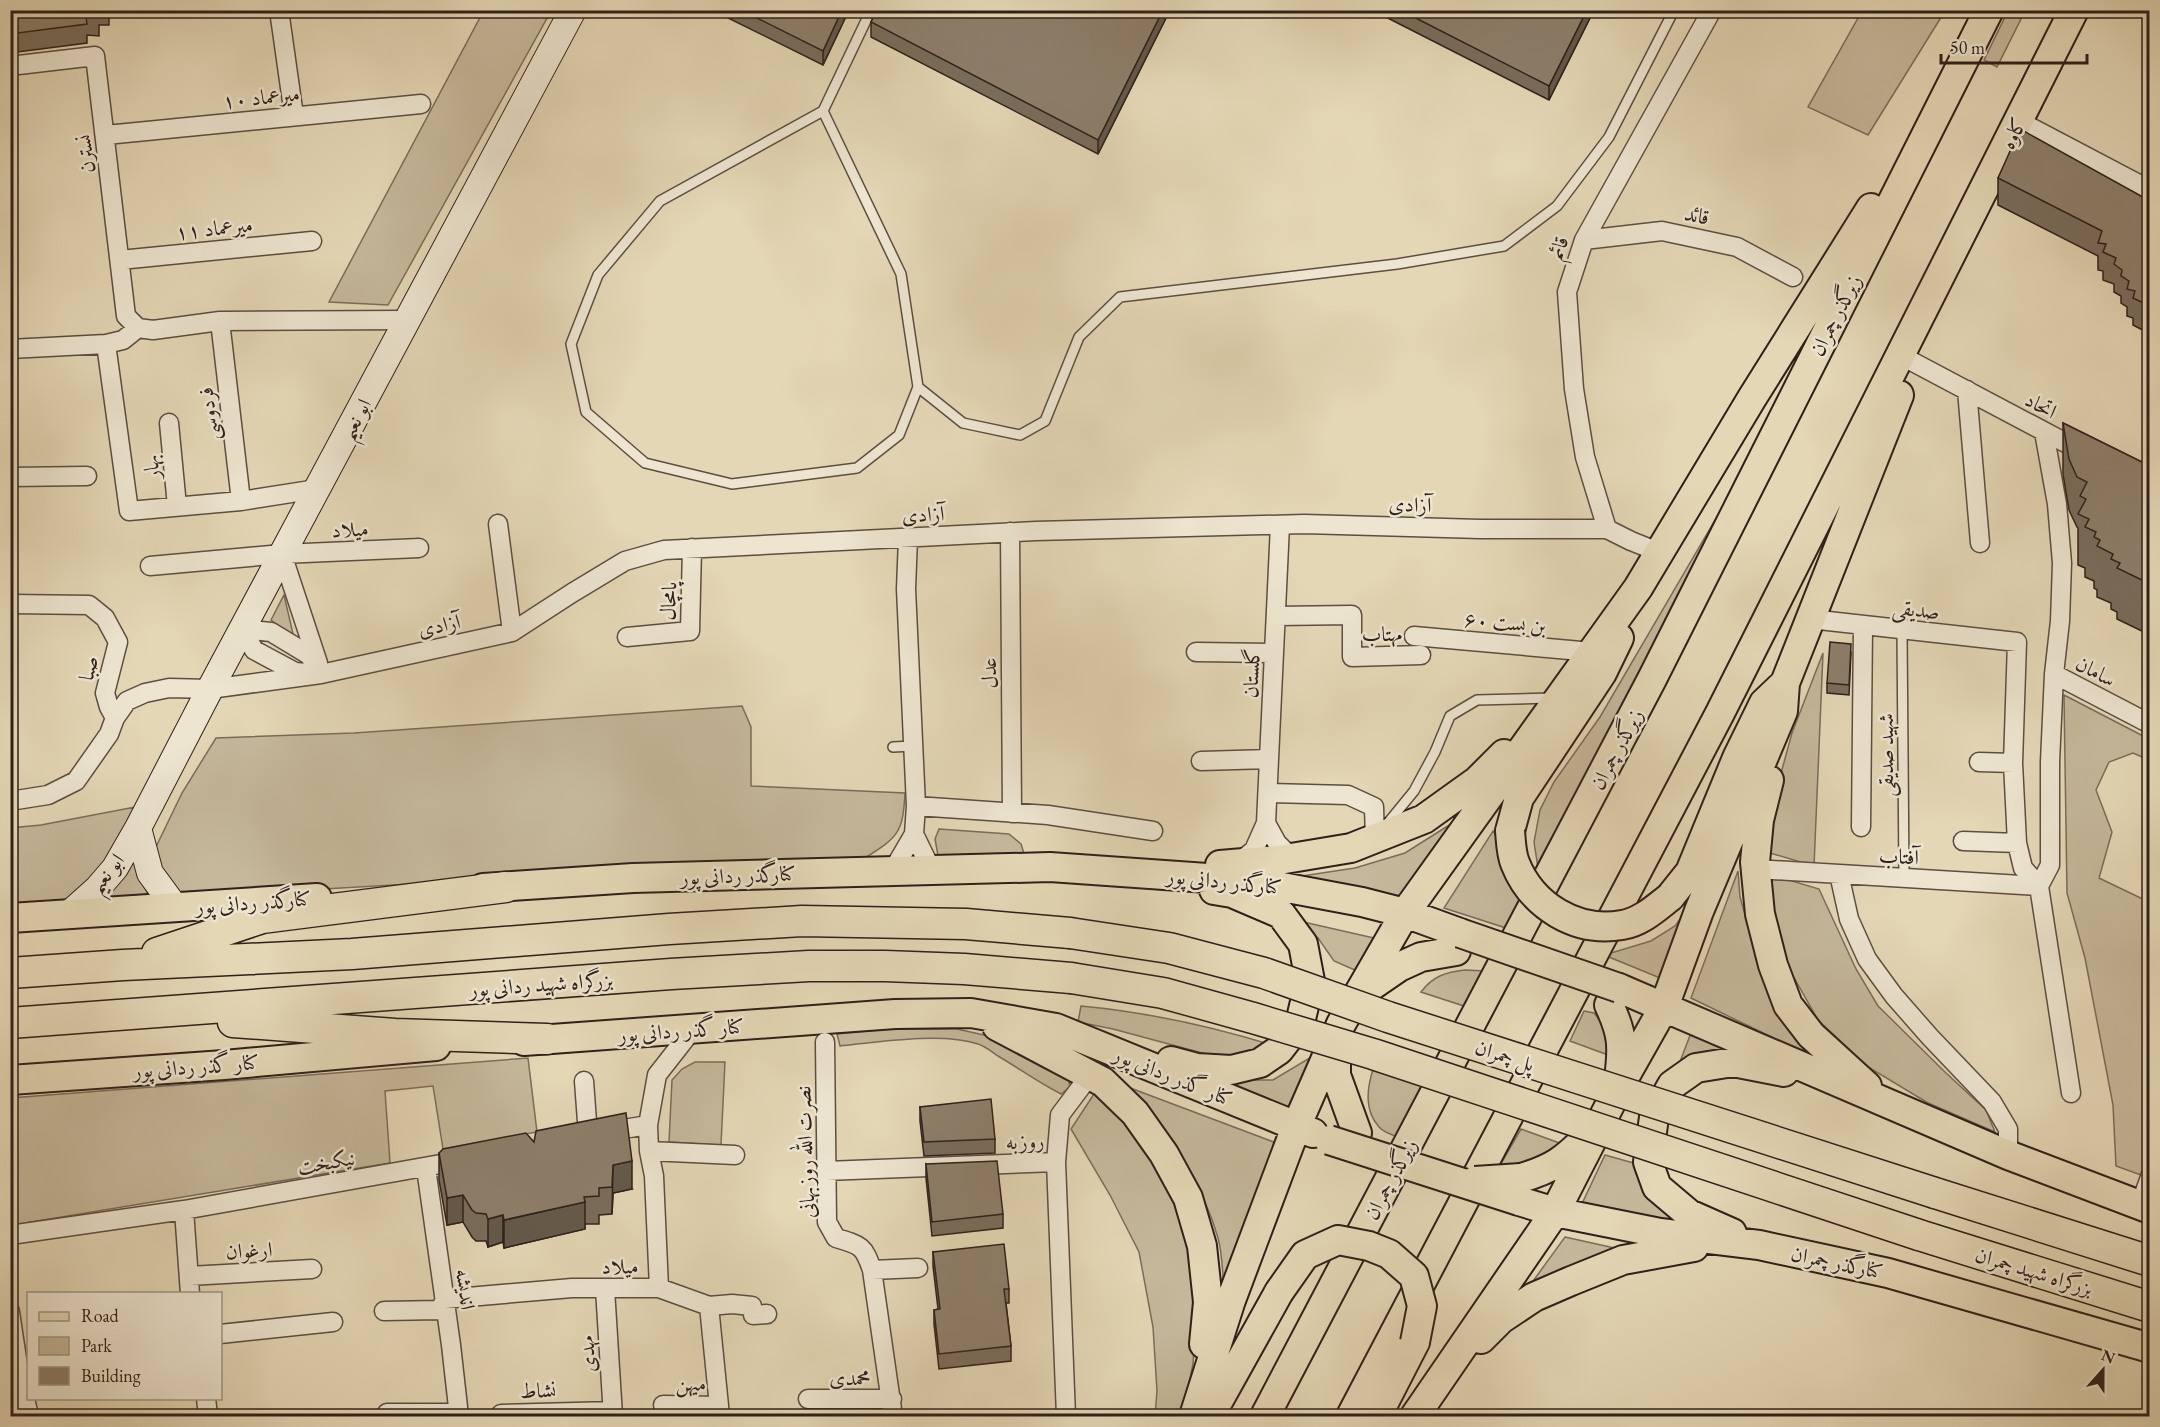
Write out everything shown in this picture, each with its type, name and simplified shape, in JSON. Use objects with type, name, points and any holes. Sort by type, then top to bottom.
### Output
[{"type":"highway","points":[[123,965],[262,918],[506,887]]},
{"type":"highway","name":"بزرگراه شهید ردانی پور","points":[[10,973],[352,954],[802,921],[966,924],[1070,933]]},
{"type":"highway","name":"پل چمران","points":[[1070,933],[1169,948],[1264,973],[1388,1017],[2150,1261]]},
{"type":"highway","name":"بزرگراه شهید ردانی پور","points":[[10,1023],[671,974],[809,966],[964,969],[1071,978]]},
{"type":"highway","name":"پل چمران","points":[[1071,978],[1163,993],[1373,1054],[1919,1235]]},
{"type":"highway","points":[[125,1015],[394,1034],[547,1039]]},
{"type":"highway","name":"بزرگراه شهید چمران","points":[[1919,1235],[2150,1307]]},
{"type":"main road","name":"ابو نعیم","points":[[69,914],[97,889],[115,868],[138,828],[573,10]]},
{"type":"main road","points":[[1193,1416],[1231,1300],[1296,1127],[1336,1035],[1357,996],[1405,913],[1638,588],[1805,312],[1956,75],[1989,10]]},
{"type":"main road","name":"کاوه","points":[[1951,255],[2074,10]]},
{"type":"main road","name":"زیرگذر چمران","points":[[1265,1416],[1652,679],[1956,75]]},
{"type":"main road","points":[[1414,1416],[1555,1212],[1619,1087],[1664,1007],[1699,911],[1784,711],[1785,683],[1912,362],[1951,255]]},
{"type":"main road","points":[[1351,1416],[1720,713],[1951,255]]},
{"type":"main road","points":[[1660,553],[1602,674],[1519,798],[1509,831],[1514,861],[1527,886],[1548,908],[1574,922],[1595,926],[1623,925],[1648,915],[1670,897],[1690,872],[1737,758],[1764,703],[1785,683]]},
{"type":"main road","points":[[1050,867],[1100,864],[1194,867],[1292,858],[1351,849],[1424,819],[1477,781],[1560,697]]},
{"type":"main road","points":[[1773,733],[1773,764],[1759,820],[1756,869],[1760,914],[1773,965],[1788,1005],[1811,1035],[1884,1101]]},
{"type":"main road","name":"ابو نعیم","points":[[138,828],[150,873],[175,907]]},
{"type":"main road","points":[[1050,867],[1232,893],[1281,914],[1303,944],[1310,981],[1300,1023],[1279,1050],[1260,1063],[1231,1070],[1197,1068],[1056,1028]]},
{"type":"main road","name":"کنارگذر ردانی پور","points":[[10,918],[633,878],[1050,867],[1250,881],[1362,902],[1405,913],[1458,942]]},
{"type":"main road","points":[[1357,996],[1399,967],[1458,942],[1517,953],[1551,964],[1614,997],[1664,1007],[2008,1155],[2142,1207]]},
{"type":"main road","points":[[1614,997],[1622,1050],[1619,1087]]},
{"type":"main road","points":[[971,1013],[1103,1082],[1135,1113],[1164,1154],[1188,1198],[1202,1246],[1208,1302],[1193,1416]]},
{"type":"main road","name":"کنار گذر ردانی پور","points":[[10,1080],[895,1014],[971,1013],[1056,1028],[1329,1140],[1458,1182],[1520,1190]]},
{"type":"main road","points":[[1336,1035],[1336,1075],[1357,1132],[1403,1164]]},
{"type":"main road","points":[[1759,1245],[1689,1214],[1657,1187],[1648,1162],[1654,1117],[1672,1085],[1696,1068],[1733,1062],[1785,1072],[1884,1101]]},
{"type":"main road","points":[[1520,1190],[1571,1154],[1600,1125]]},
{"type":"main road","name":"کنارگذر چمران","points":[[1520,1190],[1555,1212],[1660,1233],[1759,1245],[1888,1273],[2150,1348]]},
{"type":"main road","points":[[1210,1416],[1279,1292],[1305,1255],[1338,1240],[1369,1246],[1389,1254],[1414,1276],[1422,1306],[1414,1342],[1377,1416]]},
{"type":"main road","points":[[1435,1386],[1501,1319],[1534,1297],[1623,1260],[1697,1246],[1759,1245]]},
{"type":"street","points":[[279,10],[294,116]]},
{"type":"street","name":"قائم","points":[[1607,529],[1585,457],[1574,390],[1567,292],[1584,240],[1712,10]]},
{"type":"street","name":"نسترن","points":[[10,66],[95,56],[126,316],[138,328]]},
{"type":"street","name":"میرعماد ۱۰","points":[[106,135],[421,104]]},
{"type":"street","points":[[2019,121],[2150,190]]},
{"type":"street","name":"قائد","points":[[1584,240],[1662,231],[1737,247],[1793,277]]},
{"type":"street","name":"میرعماد ۱۱","points":[[120,260],[312,241]]},
{"type":"street","points":[[10,349],[106,344],[123,340],[138,328],[153,330],[220,321],[407,320]]},
{"type":"street","name":"فردوسی","points":[[220,321],[241,501]]},
{"type":"street","points":[[106,344],[129,511],[241,501],[317,489]]},
{"type":"street","name":"اتحاد","points":[[1912,362],[2097,459]]},
{"type":"street","points":[[1967,390],[1980,543]]},
{"type":"street","name":"بهار","points":[[169,423],[177,506]]},
{"type":"street","points":[[2039,886],[2050,865],[2050,762],[2062,563],[2057,504],[2044,432]]},
{"type":"street","points":[[10,477],[87,476]]},
{"type":"street","points":[[498,524],[512,632]]},
{"type":"street","name":"آزادی","points":[[10,801],[48,795],[76,782],[109,734],[127,700],[169,688],[210,689],[321,674],[512,632],[625,561],[664,550],[1010,532],[1280,525],[1607,529],[1660,553]]},
{"type":"street","name":"گلستان","points":[[1266,823],[1280,525]]},
{"type":"street","name":"عدل","points":[[1010,532],[1012,813]]},
{"type":"street","points":[[908,537],[906,589],[916,806],[915,834],[931,869]]},
{"type":"street","name":"میلاد","points":[[150,566],[282,555],[419,548]]},
{"type":"street","name":"پامچال","points":[[627,637],[690,631],[692,548]]},
{"type":"street","points":[[282,555],[321,674]]},
{"type":"street","name":"صبا","points":[[12,604],[89,605],[105,618],[118,642],[105,693],[109,707],[116,718]]},
{"type":"street","name":"مهتاب","points":[[1276,616],[1352,615],[1352,657],[1421,655]]},
{"type":"street","name":"صدیقی","points":[[1810,619],[2018,642],[2013,763]]},
{"type":"street","points":[[1861,826],[1863,626]]},
{"type":"street","points":[[242,629],[271,632],[309,655],[321,674]]},
{"type":"street","name":"بن بست ۶۰","points":[[1414,636],[1592,652]]},
{"type":"street","points":[[1196,652],[1274,653]]},
{"type":"street","name":"سامان","points":[[2054,674],[2150,724]]},
{"type":"street","points":[[1201,761],[1269,759]]},
{"type":"street","points":[[1979,762],[2013,763],[2017,843],[2023,868],[2039,886],[2071,1093]]},
{"type":"street","points":[[1268,793],[1348,795],[1374,807],[1375,839]]},
{"type":"street","points":[[916,806],[1047,815],[1153,831]]},
{"type":"street","points":[[1266,823],[1276,843],[1292,858]]},
{"type":"street","points":[[1236,864],[1254,850],[1266,823]]},
{"type":"street","points":[[893,870],[915,834]]},
{"type":"street","points":[[1963,842],[2017,843]]},
{"type":"street","name":"آفتاب","points":[[1756,869],[2039,886]]},
{"type":"street","points":[[1839,874],[1849,919],[1866,959],[1894,996],[1930,1037],[1992,1102],[2008,1129],[2008,1155]]},
{"type":"street","name":"میلاد","points":[[445,1299],[572,1288],[658,1288],[654,1176],[649,1152],[648,1125],[657,1075],[693,1029]]},
{"type":"street","name":"نصرت الله روزبهانی","points":[[825,1042],[827,1222],[836,1238],[852,1242],[866,1251],[872,1270],[893,1408]]},
{"type":"street","name":"روزبه","points":[[826,1171],[1056,1162],[1060,1115],[1090,1075]]},
{"type":"street","points":[[584,1081],[582,1136],[648,1125]]},
{"type":"street","points":[[649,1152],[735,1155]]},
{"type":"street","name":"نیکبخت","points":[[10,1234],[184,1210],[483,1156]]},
{"type":"street","points":[[1056,1162],[1066,1416]]},
{"type":"street","name":"اندیشه","points":[[426,1168],[459,1415]]},
{"type":"street","points":[[184,1210],[189,1285]]},
{"type":"street","points":[[872,1270],[918,1268]]},
{"type":"street","name":"ارغوان","points":[[189,1285],[312,1269]]},
{"type":"street","points":[[658,1288],[709,1306],[732,1304],[752,1306],[753,1315],[767,1314]]},
{"type":"street","name":"مهدی","points":[[605,1289],[613,1414]]},
{"type":"street","points":[[384,1311],[440,1310],[445,1299]]},
{"type":"street","points":[[709,1306],[719,1411]]},
{"type":"street","points":[[10,1312],[24,1371],[27,1398]]},
{"type":"street","points":[[222,1334],[333,1322]]},
{"type":"street","name":"محمدی","points":[[808,1399],[893,1408]]},
{"type":"street","points":[[27,1400],[29,1416]]},
{"type":"street","points":[[206,1400],[208,1416]]},
{"type":"street","name":"میهن","points":[[663,1405],[719,1411]]},
{"type":"street","points":[[387,1413],[459,1415]]},
{"type":"street","name":"نشاط","points":[[501,1414],[613,1414]]},
{"type":"lane","points":[[823,111],[901,274],[918,387],[899,435],[857,468],[732,484],[645,463],[585,412],[571,344],[598,275],[660,201],[823,111],[871,10]]},
{"type":"lane","points":[[918,387],[963,423],[1020,435],[1045,421],[1079,337],[1120,297],[1397,264],[1504,246],[1557,206],[1609,137],[1674,10]]},
{"type":"lane","name":"شهید صدیقی","points":[[1902,630],[1904,879]]},
{"type":"lane","points":[[1375,839],[1414,791],[1436,752],[1450,716],[1477,700],[1560,697]]},
{"type":"lane","points":[[893,747],[913,746]]},
{"type":"lane","points":[[2142,1207],[2150,1164]]},
{"type":"green space","points":[[484,10],[551,11],[388,305],[329,302]]},
{"type":"green space","points":[[1862,11],[1945,11],[1868,135],[1808,107]]},
{"type":"green space","points":[[2008,11],[2025,11],[1997,67],[1984,60]]},
{"type":"green space","points":[[1774,419],[1539,874],[1534,842],[1540,810],[1554,782],[1600,717]]},
{"type":"green space","points":[[284,595],[294,638],[271,620]]},
{"type":"green space","points":[[1823,653],[1814,866],[1760,850],[1792,733]]},
{"type":"green space","points":[[2064,695],[2149,739],[2149,760],[2133,753],[2109,762],[2096,790],[2112,832],[2099,878],[2149,902],[2149,1178],[2116,1166],[2113,1105],[2085,958],[2067,893]]},
{"type":"green space","points":[[742,706],[751,727],[751,786],[905,793],[903,817],[892,839],[865,858],[219,895],[181,895],[163,878],[154,851],[182,793],[216,738],[354,733]]},
{"type":"green space","points":[[135,807],[112,851],[91,879],[62,904],[11,909],[10,828],[41,825]]},
{"type":"green space","points":[[1462,817],[1403,899],[1302,876],[1355,868],[1405,853]]},
{"type":"green space","points":[[939,829],[1009,834],[1021,844],[1025,857],[939,861],[935,839]]},
{"type":"green space","points":[[1493,831],[1503,837],[1520,898],[1506,928],[1444,908]]},
{"type":"green space","points":[[137,842],[139,874],[153,902],[90,905]]},
{"type":"green space","points":[[1738,871],[1740,897],[1761,971],[1825,1063],[1691,998]]},
{"type":"green space","points":[[1762,872],[1819,889],[1856,969],[1878,1006],[1986,1110],[1995,1132],[1928,1103],[1868,1067],[1818,1020],[1788,967]]},
{"type":"green space","points":[[1692,903],[1665,980],[1604,955],[1651,941],[1675,926]]},
{"type":"green space","points":[[1299,921],[1374,938],[1357,971],[1334,961],[1318,938]]},
{"type":"green space","points":[[1465,970],[1485,971],[1467,1007],[1421,992],[1430,982],[1440,976]]},
{"type":"green space","points":[[1081,1006],[1177,1021],[1272,1045],[1228,1060],[1113,1029],[1078,1022]]},
{"type":"green space","points":[[1584,1011],[1594,1013],[1605,1027],[1611,1056],[1570,1041]]},
{"type":"green space","points":[[887,1029],[957,1029],[993,1037],[1067,1072],[1070,1087],[1061,1094],[983,1046],[963,1040],[929,1038],[840,1046],[837,1034]]},
{"type":"green space","points":[[1691,1033],[1758,1058],[1676,1072]]},
{"type":"green space","points":[[1318,1053],[1295,1109],[1195,1075],[1273,1080]]},
{"type":"green space","points":[[528,1058],[537,1132],[443,1149],[433,1086],[385,1091],[390,1163],[13,1225],[10,1208],[10,1098]]},
{"type":"green space","points":[[695,1062],[725,1062],[721,1145],[669,1142],[672,1080],[682,1069]]},
{"type":"green space","points":[[1373,1069],[1422,1086],[1400,1138],[1381,1129],[1371,1114],[1368,1092]]},
{"type":"green space","points":[[1125,1086],[1279,1144],[1224,1298],[1220,1245],[1202,1196],[1179,1157]]},
{"type":"green space","points":[[1094,1094],[1135,1133],[1168,1186],[1192,1249],[1197,1303],[1193,1364],[1182,1416],[1155,1416],[1157,1391],[1153,1327],[1139,1252],[1110,1195],[1071,1129]]},
{"type":"green space","points":[[1521,1129],[1565,1145],[1533,1166],[1499,1167]]},
{"type":"green space","points":[[1605,1155],[1637,1164],[1690,1228],[1579,1210]]},
{"type":"green space","points":[[1565,1237],[1628,1251],[1523,1295]]},
{"type":"building","points":[[10,10],[45,10],[46,13],[50,10],[98,10],[99,17],[86,17],[87,24],[10,34]]},
{"type":"building","points":[[741,10],[842,10],[823,51]]},
{"type":"building","points":[[877,10],[1163,10],[1098,140],[871,22]]},
{"type":"building","points":[[1400,10],[1587,10],[1549,86]]},
{"type":"building","points":[[2020,129],[2150,201],[2150,306],[2133,298],[2135,291],[2127,289],[2129,281],[2121,276],[2122,270],[2114,264],[2116,258],[2103,252],[2106,244],[2098,243],[2102,231],[1998,178]]},
{"type":"building","points":[[2063,423],[2150,466],[2150,580],[2148,583],[2117,568],[2120,563],[2111,559],[2113,554],[2097,546],[2100,540],[2094,537],[2096,532],[2085,527],[2089,519],[2078,514],[2086,499],[2080,496],[2087,482],[2077,477],[2069,459]]},
{"type":"building","points":[[1830,642],[1851,644],[1849,685],[1827,683]]},
{"type":"building","points":[[991,1099],[995,1139],[924,1142],[920,1107]]},
{"type":"building","points":[[626,1113],[632,1161],[613,1165],[612,1187],[599,1188],[599,1196],[584,1197],[585,1202],[504,1220],[503,1215],[488,1219],[486,1214],[476,1213],[463,1195],[447,1198],[439,1153],[443,1149],[526,1133],[534,1142],[536,1131]]},
{"type":"building","points":[[997,1161],[1003,1214],[932,1222],[926,1164]]},
{"type":"building","points":[[1004,1244],[1009,1289],[1004,1289],[1011,1346],[939,1354],[934,1310],[940,1309],[933,1252]]}]
